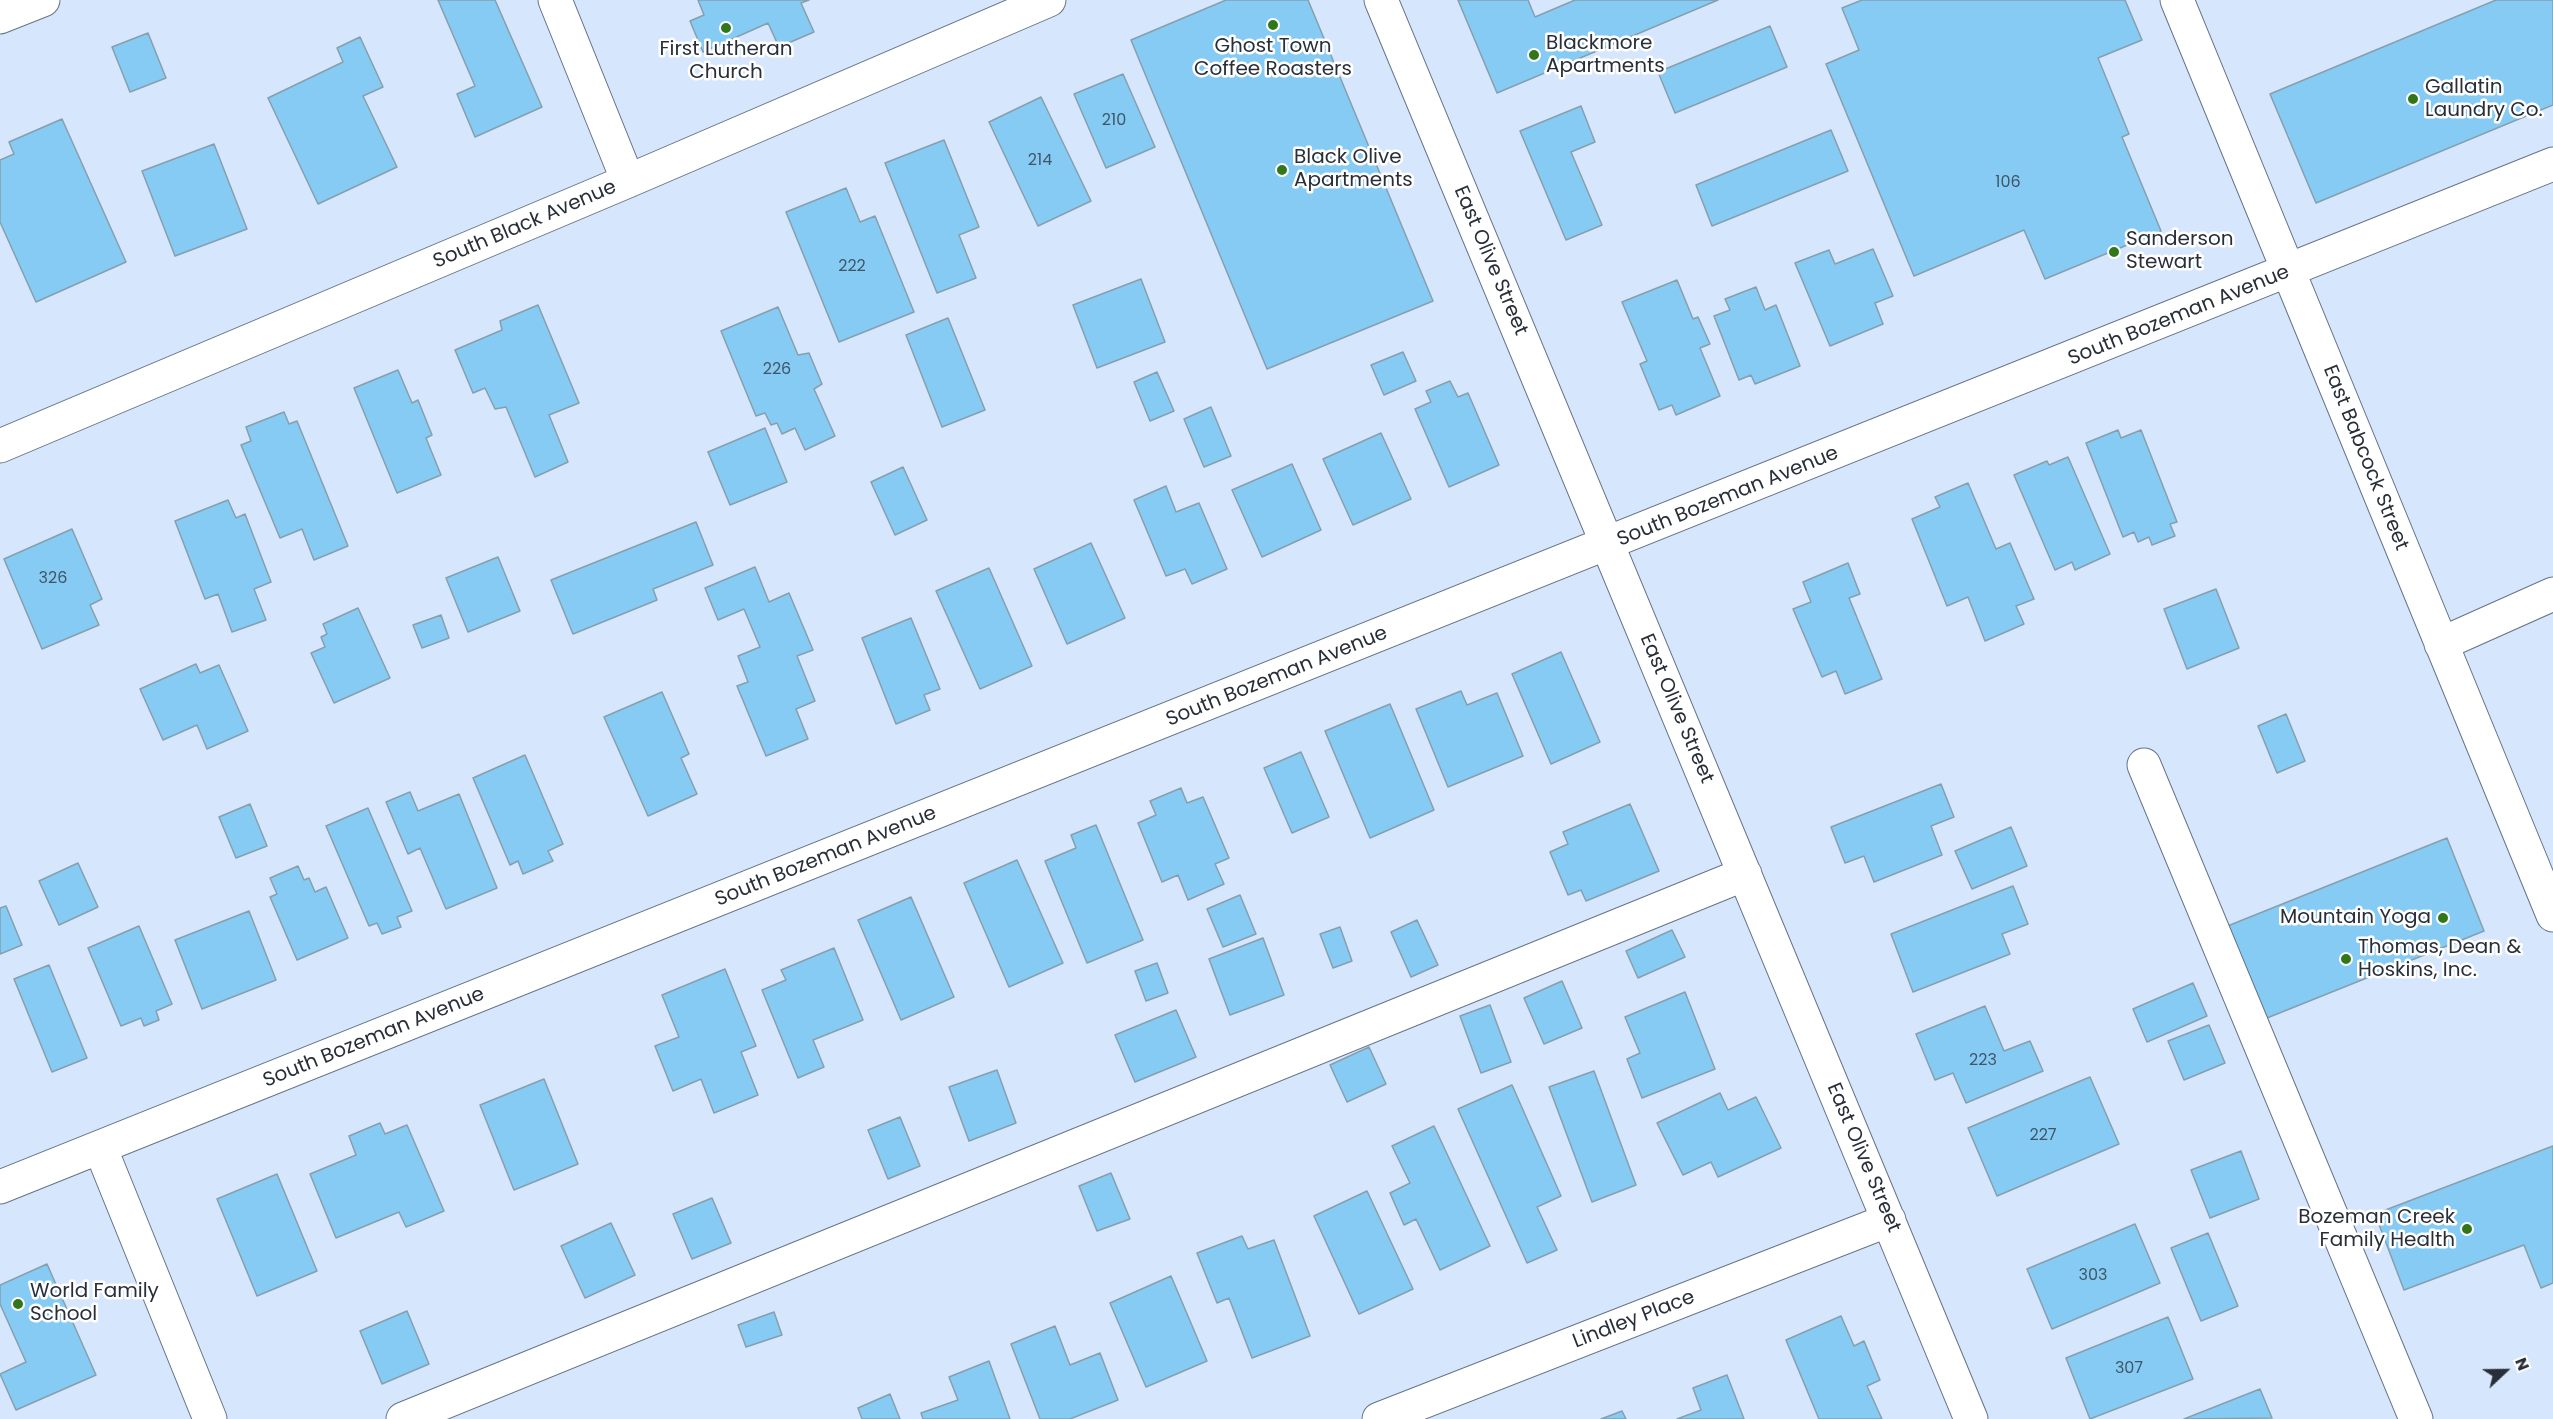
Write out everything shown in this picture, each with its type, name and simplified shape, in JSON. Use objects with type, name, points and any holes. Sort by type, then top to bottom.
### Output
[{"type":"street","points":[[0,17],[43,0]]},
{"type":"street","points":[[555,0],[628,181]]},
{"type":"street","name":"South Black Avenue","points":[[0,446],[628,181],[1049,0]]},
{"type":"street","name":"East Olive Street","points":[[1381,0],[1971,1419]]},
{"type":"street","name":"East Babcock Street","points":[[2177,0],[2553,915]]},
{"type":"street","name":"South Bozeman Avenue","points":[[0,1187],[1608,545],[2553,164]]},
{"type":"street","points":[[2441,644],[2553,594]]},
{"type":"street","points":[[2144,765],[2416,1419]]},
{"type":"street","points":[[403,1419],[1745,874]]},
{"type":"street","points":[[100,1147],[210,1419]]},
{"type":"street","name":"Lindley Place","points":[[1378,1419],[1888,1220]]},
{"type":"building","points":[[438,0],[495,0],[542,107],[475,137],[457,94],[475,86]]},
{"type":"building","name":"First Lutheran Church","points":[[698,0],[809,0],[801,3],[814,32],[779,47],[768,23],[703,52],[690,21],[704,15]]},
{"type":"building","name":"Black Olive Apartments","points":[[1226,0],[1308,0],[1433,301],[1267,369],[1131,40]]},
{"type":"building","name":"Blackmore Apartments","points":[[1458,0],[1528,0],[1535,17],[1575,0],[1718,0],[1497,93]]},
{"type":"building","points":[[1862,0],[2125,0],[2142,40],[2098,58],[2129,134],[2122,137],[2161,231],[2045,279],[2024,230],[1914,276],[1826,64],[1859,50],[1842,8]]},
{"type":"building","name":"Gallatin Laundry Co.","points":[[2496,0],[2553,0],[2553,105],[2316,203],[2270,94]]},
{"type":"building","points":[[1770,26],[1787,67],[1675,113],[1658,72]]},
{"type":"building","points":[[148,33],[166,78],[130,92],[112,47]]},
{"type":"building","points":[[360,37],[383,87],[363,96],[397,167],[318,204],[268,98],[343,62],[337,48]]},
{"type":"building","points":[[1123,74],[1155,147],[1106,168],[1074,94]]},
{"type":"building","points":[[1041,97],[1091,201],[1038,226],[989,122]]},
{"type":"building","points":[[1581,106],[1595,142],[1571,152],[1602,225],[1566,240],[1520,131]]},
{"type":"building","points":[[62,119],[126,262],[36,302],[0,222],[0,160],[14,154],[9,142]]},
{"type":"building","points":[[1831,130],[1848,171],[1712,226],[1696,185]]},
{"type":"building","points":[[944,140],[979,227],[959,235],[976,278],[937,293],[885,163]]},
{"type":"building","points":[[214,144],[247,229],[175,256],[142,171]]},
{"type":"building","points":[[846,188],[860,222],[875,216],[914,312],[839,342],[786,212]]},
{"type":"building","points":[[1873,249],[1893,296],[1875,303],[1883,324],[1830,346],[1795,263],[1829,250],[1835,264]]},
{"type":"building","points":[[1141,279],[1165,342],[1097,368],[1073,305]]},
{"type":"building","points":[[1677,280],[1693,319],[1698,317],[1710,344],[1700,348],[1720,396],[1676,415],[1672,405],[1659,410],[1640,364],[1647,361],[1622,302]]},
{"type":"building","points":[[1756,287],[1765,310],[1776,305],[1800,366],[1755,384],[1751,375],[1739,380],[1714,316],[1730,310],[1725,299]]},
{"type":"building","points":[[538,305],[579,403],[549,415],[568,462],[535,477],[506,407],[495,409],[485,388],[473,393],[455,350],[502,330],[500,321]]},
{"type":"building","points":[[778,307],[798,355],[809,353],[822,384],[814,389],[835,436],[805,450],[795,428],[782,434],[777,423],[771,425],[765,413],[756,416],[721,331]]},
{"type":"building","points":[[948,318],[985,410],[942,427],[906,335]]},
{"type":"building","points":[[1403,352],[1416,381],[1384,395],[1371,365]]},
{"type":"building","points":[[398,370],[412,403],[418,400],[432,435],[426,438],[441,475],[397,493],[354,388]]},
{"type":"building","points":[[1157,372],[1174,411],[1150,421],[1134,382]]},
{"type":"building","points":[[1450,381],[1458,397],[1468,393],[1499,465],[1449,487],[1415,409],[1431,402],[1426,391]]},
{"type":"building","points":[[1211,407],[1231,456],[1204,467],[1184,419]]},
{"type":"building","points":[[284,412],[289,424],[297,421],[348,546],[314,560],[302,529],[280,538],[241,445],[251,441],[246,427]]},
{"type":"building","points":[[765,428],[787,482],[730,505],[708,452]]},
{"type":"building","points":[[2118,430],[2121,438],[2141,430],[2177,522],[2170,524],[2175,536],[2152,545],[2149,537],[2138,542],[2134,532],[2123,537],[2086,443]]},
{"type":"building","points":[[1381,433],[1411,499],[1353,525],[1323,459]]},
{"type":"building","points":[[2068,457],[2110,554],[2075,570],[2072,562],[2055,570],[2014,475],[2047,461],[2049,465]]},
{"type":"building","points":[[1292,464],[1321,530],[1262,557],[1232,490]]},
{"type":"building","points":[[903,467],[927,520],[895,535],[871,482]]},
{"type":"building","points":[[1968,483],[1996,549],[2010,543],[2034,599],[2016,606],[2024,624],[1985,641],[1968,597],[1947,606],[1912,519],[1940,507],[1935,497]]},
{"type":"building","points":[[1166,486],[1176,512],[1199,503],[1227,569],[1192,584],[1185,569],[1166,576],[1134,500]]},
{"type":"building","points":[[228,500],[236,518],[245,514],[271,582],[254,589],[266,620],[232,632],[218,594],[205,599],[175,521]]},
{"type":"building","points":[[696,522],[713,565],[653,589],[657,600],[573,634],[551,580]]},
{"type":"building","points":[[72,529],[102,599],[90,605],[99,625],[42,649],[4,559]]},
{"type":"building","points":[[1091,543],[1125,618],[1067,644],[1034,569]]},
{"type":"building","points":[[498,557],[520,611],[468,632],[446,578]]},
{"type":"building","points":[[1848,563],[1860,594],[1849,598],[1882,679],[1845,694],[1836,671],[1822,677],[1793,609],[1811,602],[1803,582]]},
{"type":"building","points":[[755,567],[769,602],[789,593],[813,650],[797,656],[815,701],[796,709],[808,739],[766,756],[737,686],[748,682],[738,656],[760,647],[744,609],[718,620],[705,588]]},
{"type":"building","points":[[989,568],[1032,666],[980,689],[936,591]]},
{"type":"building","points":[[2216,589],[2239,648],[2187,669],[2164,609]]},
{"type":"building","points":[[358,608],[390,678],[334,703],[311,653],[325,647],[321,637],[327,634],[323,624]]},
{"type":"building","points":[[441,615],[449,638],[422,648],[413,625]]},
{"type":"building","points":[[911,618],[940,689],[924,695],[930,710],[896,724],[862,638]]},
{"type":"building","points":[[1561,652],[1600,742],[1551,764],[1512,674]]},
{"type":"building","points":[[196,664],[200,673],[219,665],[248,731],[207,749],[197,725],[163,740],[140,689]]},
{"type":"building","points":[[1461,691],[1467,705],[1497,693],[1523,756],[1448,787],[1416,709]]},
{"type":"building","points":[[662,692],[689,754],[681,758],[697,794],[648,816],[604,717]]},
{"type":"building","points":[[1390,704],[1434,810],[1370,838],[1325,731]]},
{"type":"building","points":[[2286,714],[2305,761],[2277,773],[2258,726]]},
{"type":"building","points":[[1301,752],[1329,817],[1292,833],[1264,768]]},
{"type":"building","points":[[525,755],[563,844],[548,851],[553,861],[523,874],[518,861],[510,865],[473,778]]},
{"type":"building","points":[[1941,784],[1954,817],[1931,826],[1942,855],[1874,882],[1864,856],[1845,863],[1831,827]]},
{"type":"building","points":[[1181,788],[1187,803],[1203,797],[1229,858],[1215,864],[1224,884],[1188,900],[1178,875],[1162,882],[1138,823],[1156,815],[1150,801]]},
{"type":"building","points":[[410,792],[418,811],[459,794],[497,888],[446,909],[420,848],[408,854],[386,802]]},
{"type":"building","points":[[250,804],[267,846],[236,858],[219,817]]},
{"type":"building","points":[[1630,804],[1659,871],[1586,901],[1581,890],[1568,895],[1550,852],[1568,844],[1563,832]]},
{"type":"building","points":[[368,808],[412,911],[397,917],[401,927],[382,934],[377,923],[369,926],[326,826]]},
{"type":"building","points":[[1096,825],[1143,940],[1087,963],[1045,861],[1076,848],[1071,835]]},
{"type":"building","points":[[2011,827],[2027,866],[1972,889],[1955,851]]},
{"type":"building","points":[[2447,838],[2484,931],[2257,1022],[2220,929]]},
{"type":"building","points":[[1017,860],[1063,963],[1009,987],[964,883]]},
{"type":"building","points":[[78,863],[98,907],[59,925],[39,881]]},
{"type":"building","points":[[298,866],[304,880],[309,878],[315,892],[326,887],[348,938],[297,960],[270,897],[277,894],[270,878]]},
{"type":"building","points":[[2013,886],[2028,924],[2002,934],[2010,954],[1913,992],[1891,934]]},
{"type":"building","points":[[1240,895],[1256,934],[1223,947],[1207,909]]},
{"type":"building","points":[[911,897],[954,997],[901,1020],[858,920]]},
{"type":"building","points":[[6,906],[22,945],[0,954],[0,908]]},
{"type":"building","points":[[249,911],[276,980],[202,1009],[175,940]]},
{"type":"building","points":[[1417,920],[1438,965],[1411,977],[1391,932]]},
{"type":"building","points":[[139,926],[172,1004],[156,1011],[159,1020],[144,1026],[141,1018],[121,1026],[88,948]]},
{"type":"building","points":[[1340,927],[1352,961],[1333,968],[1320,934]]},
{"type":"building","points":[[1672,930],[1685,957],[1638,978],[1626,951]]},
{"type":"building","points":[[1263,938],[1284,995],[1230,1015],[1209,959]]},
{"type":"building","points":[[834,948],[863,1020],[813,1040],[824,1067],[798,1078],[762,990],[786,980],[781,970]]},
{"type":"building","points":[[1157,963],[1168,993],[1146,1001],[1135,971]]},
{"type":"building","points":[[49,965],[87,1058],[52,1072],[14,979]]},
{"type":"building","points":[[725,969],[756,1046],[741,1052],[758,1095],[714,1113],[701,1079],[673,1091],[655,1046],[679,1037],[662,995]]},
{"type":"building","points":[[1562,981],[1582,1028],[1544,1044],[1524,998]]},
{"type":"building","points":[[2193,983],[2207,1016],[2147,1042],[2133,1009]]},
{"type":"building","points":[[1685,992],[1715,1069],[1642,1098],[1627,1059],[1640,1053],[1625,1017]]},
{"type":"building","points":[[1490,1005],[1511,1062],[1481,1073],[1460,1016]]},
{"type":"building","points":[[1985,1006],[2004,1051],[2030,1041],[2043,1071],[1966,1103],[1953,1073],[1935,1080],[1916,1034]]},
{"type":"building","points":[[1176,1010],[1196,1057],[1135,1082],[1115,1035]]},
{"type":"building","points":[[2209,1025],[2225,1063],[2184,1080],[2168,1041]]},
{"type":"building","points":[[1369,1047],[1386,1084],[1347,1102],[1330,1065]]},
{"type":"building","points":[[997,1070],[1016,1123],[969,1141],[949,1087]]},
{"type":"building","points":[[1594,1071],[1636,1185],[1592,1202],[1549,1087]]},
{"type":"building","points":[[2090,1077],[2119,1144],[1997,1196],[1968,1128]]},
{"type":"building","points":[[544,1079],[578,1164],[514,1190],[480,1105]]},
{"type":"building","points":[[1512,1085],[1561,1196],[1537,1207],[1557,1250],[1527,1263],[1458,1109]]},
{"type":"building","points":[[1720,1093],[1728,1110],[1756,1097],[1781,1148],[1718,1177],[1711,1162],[1683,1175],[1657,1123]]},
{"type":"building","points":[[900,1117],[920,1166],[888,1179],[868,1130]]},
{"type":"building","points":[[380,1123],[385,1134],[407,1125],[444,1211],[406,1227],[399,1212],[336,1238],[310,1174],[356,1155],[349,1136]]},
{"type":"building","points":[[1434,1126],[1490,1246],[1440,1270],[1416,1219],[1404,1225],[1390,1193],[1410,1183],[1392,1146]]},
{"type":"building","name":"Bozeman Creek Family Health","points":[[2553,1146],[2553,1283],[2541,1288],[2524,1245],[2404,1290],[2375,1214]]},
{"type":"building","points":[[2241,1151],[2259,1199],[2210,1218],[2191,1170]]},
{"type":"building","points":[[1111,1173],[1130,1219],[1097,1231],[1079,1186]]},
{"type":"building","points":[[277,1174],[317,1271],[257,1296],[217,1199]]},
{"type":"building","points":[[1367,1191],[1413,1289],[1359,1314],[1314,1216]]},
{"type":"building","points":[[712,1198],[731,1243],[692,1259],[673,1214]]},
{"type":"building","points":[[611,1223],[635,1275],[585,1298],[561,1246]]},
{"type":"building","points":[[2135,1224],[2160,1283],[2052,1329],[2027,1269]]},
{"type":"building","points":[[2208,1233],[2238,1306],[2201,1321],[2171,1248]]},
{"type":"building","points":[[1242,1236],[1248,1249],[1274,1240],[1310,1336],[1252,1358],[1229,1298],[1217,1303],[1197,1253]]},
{"type":"building","points":[[47,1264],[96,1375],[16,1410],[0,1374],[26,1362],[0,1304],[0,1285]]},
{"type":"building","points":[[1171,1276],[1207,1361],[1146,1387],[1110,1303]]},
{"type":"building","points":[[407,1311],[429,1364],[382,1384],[360,1331]]},
{"type":"building","points":[[774,1312],[782,1335],[746,1347],[738,1325]]},
{"type":"building","points":[[1841,1316],[1854,1346],[1864,1341],[1880,1380],[1867,1386],[1882,1419],[1819,1419],[1786,1340]]},
{"type":"building","points":[[2168,1317],[2193,1379],[2090,1419],[2066,1358]]},
{"type":"building","points":[[1055,1326],[1070,1365],[1100,1353],[1118,1400],[1070,1419],[1040,1419],[1011,1344]]},
{"type":"building","points":[[989,1361],[1010,1419],[923,1419],[921,1413],[958,1400],[949,1377]]},
{"type":"building","points":[[1727,1375],[1744,1419],[1677,1419],[1701,1410],[1693,1388]]},
{"type":"building","points":[[2260,1389],[2272,1418],[2184,1419]]},
{"type":"building","points":[[890,1394],[900,1419],[862,1419],[858,1408]]},
{"type":"building","points":[[1622,1411],[1626,1419],[1601,1419]]},
{"type":"place","name":"Ghost Town Coffee Roasters","points":[[1273,25]]},
{"type":"place","name":"First Lutheran Church","points":[[726,28]]},
{"type":"place","name":"Blackmore Apartments","points":[[1534,55]]},
{"type":"place","name":"Gallatin Laundry Co.","points":[[2413,99]]},
{"type":"place","name":"Black Olive Apartments","points":[[1282,170]]},
{"type":"place","name":"Sanderson Stewart","points":[[2114,252]]},
{"type":"place","name":"Mountain Yoga","points":[[2443,918]]},
{"type":"place","name":"Thomas, Dean & Hoskins, Inc.","points":[[2346,959]]},
{"type":"place","name":"Bozeman Creek Family Health","points":[[2467,1229]]},
{"type":"place","name":"World Family School","points":[[18,1304]]}]
